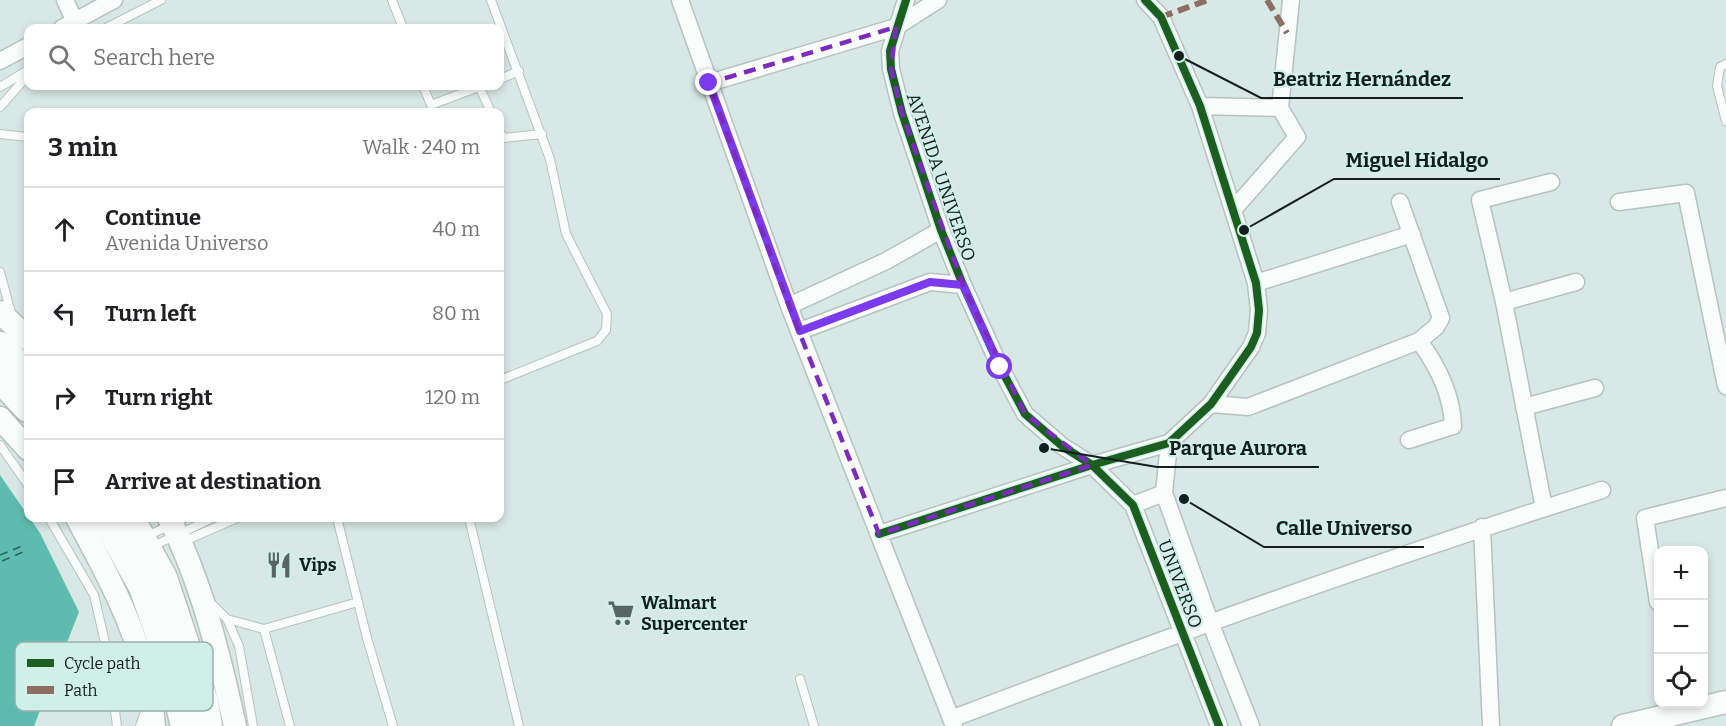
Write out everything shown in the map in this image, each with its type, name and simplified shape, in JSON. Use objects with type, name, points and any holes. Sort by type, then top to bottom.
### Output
[{"type":"highway","points":[[4,327],[24,367]]},
{"type":"highway","points":[[0,378],[24,404]]},
{"type":"highway","points":[[107,522],[120,552],[143,587],[163,642]]},
{"type":"highway","points":[[120,552],[163,578],[184,642]]},
{"type":"highway","points":[[181,711],[185,726]]},
{"type":"highway","points":[[206,711],[208,726]]},
{"type":"main road","points":[[4,327],[24,337]]},
{"type":"main road","points":[[0,418],[24,445]]},
{"type":"main road","points":[[82,522],[120,552],[122,602],[135,642]]},
{"type":"main road","points":[[177,527],[214,633],[235,726]]},
{"type":"main road","points":[[1708,704],[1726,702]]},
{"type":"main road","points":[[1623,726],[1676,708]]},
{"type":"main road","points":[[153,711],[154,726]]},
{"type":"street","points":[[65,0],[69,24]]},
{"type":"street","points":[[71,24],[114,0]]},
{"type":"street","points":[[680,0],[789,306],[953,723],[1210,622],[1482,527],[1602,490]]},
{"type":"street","points":[[896,27],[906,0]]},
{"type":"street","points":[[709,83],[896,27],[938,0]]},
{"type":"street","points":[[879,534],[1092,465],[1169,443],[1211,404],[1244,359],[1254,340],[1259,310],[1256,283],[1200,106],[1161,17],[1145,0]]},
{"type":"street","points":[[1233,210],[1297,137],[1280,108],[1291,0]]},
{"type":"street","name":"AVENIDA UNIVERSO","points":[[896,27],[890,51],[891,69],[902,113],[941,230],[963,285],[1000,367],[1025,414],[1062,446],[1092,465]]},
{"type":"street","points":[[0,61],[24,47]]},
{"type":"street","points":[[1200,106],[1280,108]]},
{"type":"street","points":[[1545,508],[1504,302],[1480,200],[1551,182]]},
{"type":"street","points":[[1619,202],[1686,193],[1726,386]]},
{"type":"street","points":[[1211,404],[1248,406],[1419,341],[1436,327],[1441,318],[1400,202]]},
{"type":"street","points":[[789,306],[886,261],[941,230]]},
{"type":"street","points":[[1256,283],[1412,234]]},
{"type":"street","points":[[800,331],[930,282],[963,285]]},
{"type":"street","points":[[1504,302],[1576,282]]},
{"type":"street","points":[[1409,440],[1453,426],[1453,409],[1434,361],[1419,341]]},
{"type":"street","points":[[1524,407],[1595,388]]},
{"type":"street","name":"UNIVERSO","points":[[1169,443],[1164,493],[1210,622],[1251,726]]},
{"type":"street","name":"UNIVERSO","points":[[1092,465],[1134,505],[1219,726]]},
{"type":"street","points":[[1134,505],[1164,493]]},
{"type":"street","points":[[1659,600],[1645,518],[1726,498]]},
{"type":"street","points":[[1482,527],[1491,726]]},
{"type":"lane","points":[[114,24],[160,0]]},
{"type":"lane","points":[[392,0],[401,24]]},
{"type":"lane","points":[[491,0],[500,24]]},
{"type":"lane","points":[[504,33],[556,178],[557,200],[566,234],[607,314],[606,330],[597,341],[580,350],[504,378]]},
{"type":"lane","points":[[1726,64],[1720,67],[1717,86],[1726,121]]},
{"type":"lane","points":[[504,77],[519,71]]},
{"type":"lane","points":[[0,87],[24,72]]},
{"type":"lane","points":[[0,107],[24,80]]},
{"type":"lane","points":[[425,90],[431,105],[470,90]]},
{"type":"lane","points":[[482,90],[489,108]]},
{"type":"lane","points":[[0,134],[24,137]]},
{"type":"lane","points":[[504,137],[542,134]]},
{"type":"lane","points":[[0,272],[4,327]]},
{"type":"lane","points":[[0,445],[24,479]]},
{"type":"lane","points":[[51,522],[94,595],[105,642]]},
{"type":"lane","points":[[120,552],[177,527],[197,522]]},
{"type":"lane","points":[[177,527],[210,522]]},
{"type":"lane","points":[[338,522],[393,726]]},
{"type":"lane","points":[[470,522],[519,726]]},
{"type":"lane","points":[[199,590],[227,619],[239,646],[253,726]]},
{"type":"lane","points":[[227,619],[264,629],[358,602]]},
{"type":"lane","points":[[264,629],[290,726]]},
{"type":"lane","points":[[800,679],[814,726]]},
{"type":"lane","points":[[115,711],[117,726]]},
{"type":"lane","points":[[140,726],[145,711]]},
{"type":"highlighted area","points":[[896,27],[891,69],[902,113],[963,285],[1025,414],[1092,465],[879,534],[789,306],[709,83]]},
{"type":"shaded area","points":[[0,475],[24,510],[24,522],[32,522],[40,533],[79,612],[67,642],[15,642],[15,711],[40,711],[34,726],[0,726]]},
{"type":"ferry route","points":[[0,555],[20,547],[23,552],[0,562]]},
{"type":"marked path","points":[[1161,17],[1208,0]]},
{"type":"marked path","points":[[1267,0],[1287,33]]},
{"type":"cycle path","points":[[906,0],[890,51],[891,69],[902,113],[941,230],[963,285],[1000,367],[1025,414],[1062,446],[1092,465],[1133,505],[1219,726]]},
{"type":"cycle path","points":[[879,534],[1092,465],[1169,443],[1211,404],[1251,347],[1257,333],[1259,310],[1256,283],[1200,106],[1161,17],[1145,0]]},
{"type":"place","name":"Beatriz Hernández","points":[[1179,56]]},
{"type":"place","name":"Miguel Hidalgo","points":[[1244,230]]},
{"type":"place","name":"Parque Aurora","points":[[1044,448]]},
{"type":"place","name":"Calle Universo","points":[[1184,499]]},
{"type":"place","name":"Vips","points":[[279,565]]},
{"type":"place","name":"Walmart Supercenter","points":[[621,613]]},
{"type":"route","points":[[709,83],[800,331],[882,298],[930,282],[963,285],[1000,367]]}]
